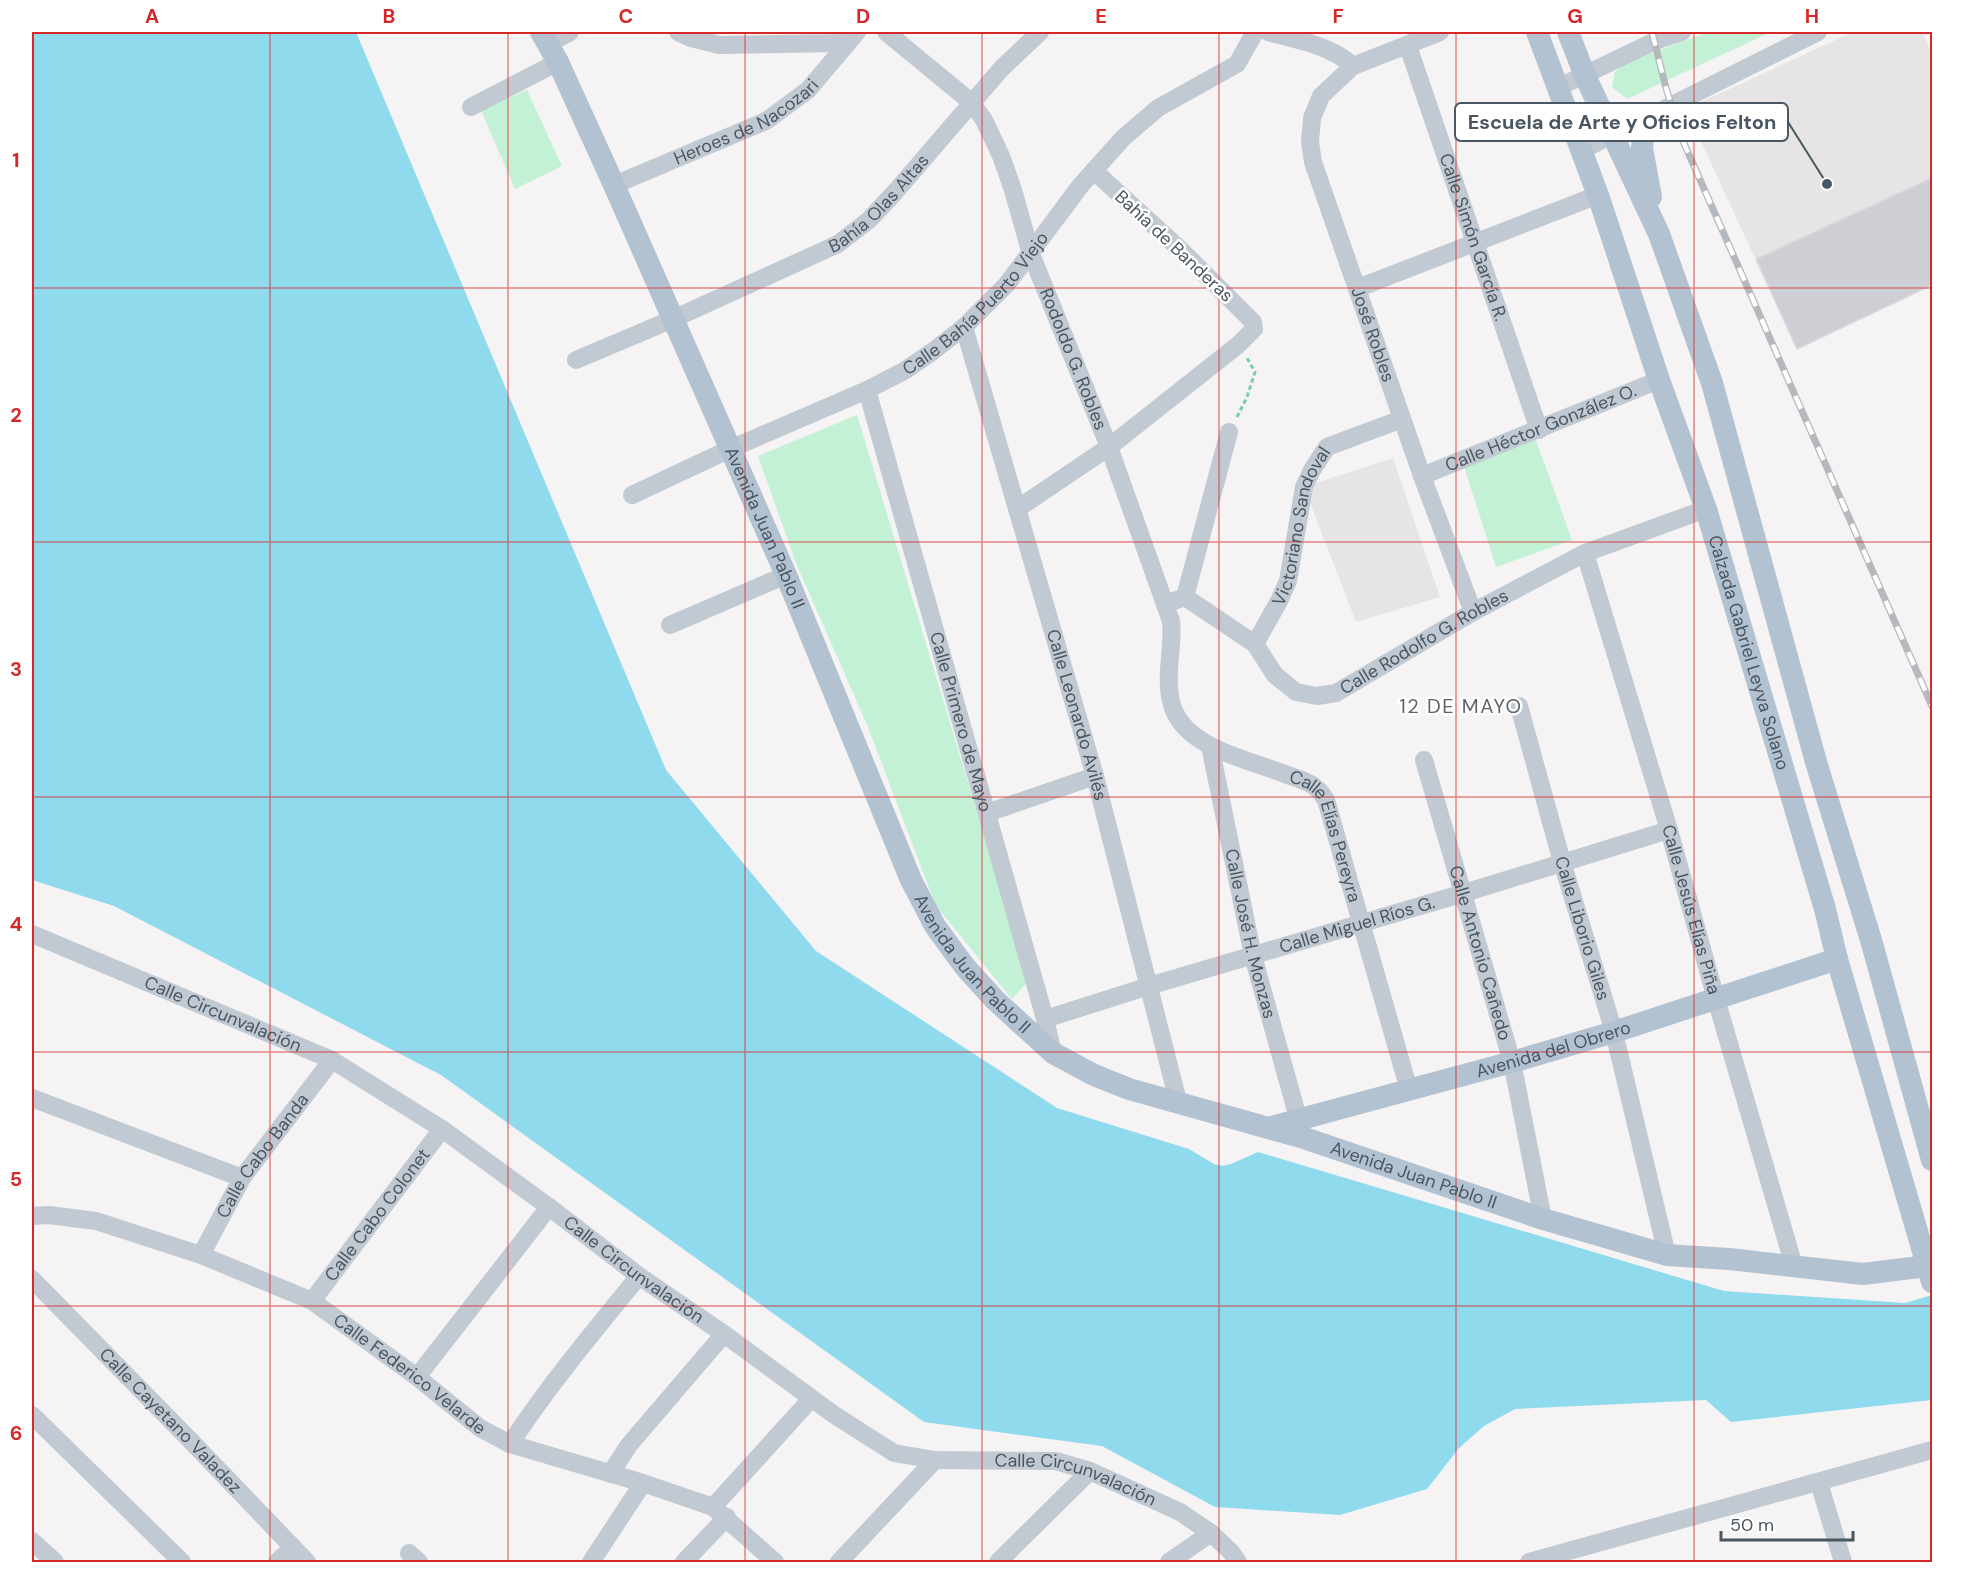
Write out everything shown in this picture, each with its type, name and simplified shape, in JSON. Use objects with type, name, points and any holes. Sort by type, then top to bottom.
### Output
[{"type":"main road","name":"Calzada Gabriel Leyva Solano","points":[[1537,32],[1598,195],[1659,380],[1706,510],[1825,909],[1930,1274]]},
{"type":"main road","points":[[1568,32],[1585,76]]},
{"type":"main road","name":"Avenida Juan Pablo II","points":[[549,46],[614,185],[786,575],[911,880],[935,926],[965,967],[995,1000],[1053,1053],[1094,1075],[1130,1089],[1179,1105],[1266,1128],[1301,1129],[1543,1219],[1667,1255],[1729,1259],[1863,1274],[1930,1274]]},
{"type":"main road","name":"Calzada Gabriel Leyva Solano","points":[[1585,76],[1659,234],[1712,383],[1813,751],[1871,940],[1932,1160]]},
{"type":"main road","points":[[1657,113],[1644,130],[1642,148],[1659,234]]},
{"type":"main road","points":[[1838,959],[1859,966],[1881,979]]},
{"type":"main road","name":"Avenida del Obrero","points":[[1301,1129],[1409,1090],[1614,1032],[1838,959]]},
{"type":"street","points":[[471,107],[570,32]]},
{"type":"street","points":[[678,32],[719,45],[852,37]]},
{"type":"street","name":"Rodoldo G. Robles","points":[[886,32],[972,102],[984,120],[1001,156],[1031,254],[1109,447],[1171,621],[1173,639],[1167,679],[1173,708],[1183,728],[1210,746]]},
{"type":"street","name":"Bahía Olas Altas","points":[[576,360],[838,244],[869,220],[1001,69],[1040,32]]},
{"type":"street","name":"Calle Bahía Puerto Viejo","points":[[632,495],[730,449],[867,390],[904,371],[964,327],[1007,284],[1031,254],[1056,216],[1123,138],[1158,108],[1237,64],[1255,32]]},
{"type":"street","points":[[1268,32],[1330,51],[1344,57],[1353,66],[1440,32]]},
{"type":"street","points":[[1557,88],[1654,40],[1682,32]]},
{"type":"street","points":[[1582,150],[1818,32]]},
{"type":"street","name":"Heroes de Nacozari","points":[[614,185],[766,121],[808,90],[852,37]]},
{"type":"street","name":"Calle Simón García R.","points":[[1408,46],[1539,430]]},
{"type":"street","name":"José Robles","points":[[1353,66],[1321,96],[1312,118],[1310,142],[1312,162],[1422,476],[1473,612]]},
{"type":"street","name":"Bahía de Banderas","points":[[1094,171],[1183,252],[1253,322],[1252,332],[1238,345]]},
{"type":"street","points":[[1358,288],[1598,195]]},
{"type":"street","name":"Calle Leonardo Avilés","points":[[964,327],[1095,776],[1179,1105]]},
{"type":"street","points":[[1017,509],[1109,447],[1238,345]]},
{"type":"street","name":"Calle Héctor González O.","points":[[1422,476],[1659,380]]},
{"type":"street","name":"Calle Primero de Mayo","points":[[867,390],[1053,1053]]},
{"type":"street","name":"Victoriano Sandoval","points":[[1255,645],[1288,581],[1304,487],[1312,470],[1327,447],[1402,419]]},
{"type":"street","points":[[1165,604],[1185,597],[1229,432]]},
{"type":"street","name":"Calle Rodolfo G. Robles","points":[[1185,597],[1255,645],[1275,675],[1296,692],[1317,696],[1336,693],[1473,612],[1585,554],[1706,510]]},
{"type":"street","name":"Calle Jesús Elías Piña","points":[[1585,554],[1669,830],[1794,1266]]},
{"type":"street","points":[[670,626],[786,575]]},
{"type":"street","name":"Calle Liborio Giles","points":[[1519,706],[1562,862],[1614,1032],[1667,1255]]},
{"type":"street","name":"Calle Elías Pereyra","points":[[1210,746],[1314,784],[1321,791],[1326,800],[1409,1090]]},
{"type":"street","name":"Calle José H. Monzas","points":[[1210,746],[1253,956],[1301,1129]]},
{"type":"street","name":"Calle Antonio Cañedo","points":[[1424,760],[1512,1062],[1543,1219]]},
{"type":"street","points":[[987,813],[1095,776]]},
{"type":"street","name":"Calle Miguel Ríos G.","points":[[1045,1019],[1669,830]]},
{"type":"street","name":"Calle Circunvalación","points":[[32,934],[332,1060],[442,1129],[639,1276],[724,1334],[811,1399],[894,1453],[935,1460],[1056,1461],[1090,1471],[1180,1512],[1211,1533],[1231,1552],[1238,1563]]},
{"type":"street","name":"Calle Cabo Banda","points":[[201,1255],[242,1178],[332,1060]]},
{"type":"street","points":[[32,1098],[242,1178]]},
{"type":"street","name":"Calle Cabo Colonet","points":[[312,1301],[442,1129]]},
{"type":"street","points":[[417,1377],[549,1207]]},
{"type":"street","name":"Calle Federico Velarde","points":[[32,1216],[49,1215],[96,1221],[201,1255],[312,1301],[417,1377],[480,1428],[510,1443],[643,1483],[720,1512],[775,1563]]},
{"type":"street","points":[[510,1443],[565,1367],[639,1276]]},
{"type":"street","name":"Calle Cayetano Valadez","points":[[32,1279],[307,1563]]},
{"type":"street","points":[[610,1474],[629,1445],[724,1334]]},
{"type":"street","points":[[684,1563],[720,1512],[811,1399]]},
{"type":"street","points":[[32,1415],[182,1563]]},
{"type":"street","points":[[1529,1563],[1932,1450]]},
{"type":"street","points":[[839,1563],[935,1460]]},
{"type":"street","points":[[998,1563],[1090,1471]]},
{"type":"street","points":[[591,1563],[643,1483]]},
{"type":"street","points":[[1819,1483],[1843,1563]]},
{"type":"street","points":[[1169,1563],[1211,1533]]},
{"type":"street","points":[[32,1541],[55,1563]]},
{"type":"street","points":[[277,1563],[292,1548]]},
{"type":"path","points":[[1229,432],[1247,398],[1255,372],[1254,367],[1238,345]]},
{"type":"shaded area","points":[[1853,32],[1922,32],[1932,53],[1932,285],[1797,349],[1686,109]]},
{"type":"shaded area","points":[[1393,458],[1440,597],[1356,622],[1304,487]]},
{"type":"green space","points":[[1709,32],[1771,32],[1627,99],[1612,87],[1615,72],[1627,62]]},
{"type":"green space","points":[[527,90],[562,166],[515,189],[481,110]]},
{"type":"green space","points":[[857,415],[1028,981],[1012,999],[936,906],[868,727],[796,563],[758,456]]},
{"type":"green space","points":[[1533,432],[1572,540],[1496,567],[1462,460]]},
{"type":"water","points":[[32,32],[356,32],[666,770],[816,951],[1057,1108],[1189,1149],[1214,1164],[1223,1166],[1231,1164],[1258,1152],[1724,1291],[1905,1303],[1932,1295],[1932,1400],[1731,1422],[1706,1400],[1515,1409],[1484,1426],[1459,1448],[1427,1489],[1340,1515],[1215,1507],[1102,1446],[924,1422],[441,1075],[114,906],[32,880]]},
{"type":"building","points":[[1932,178],[1932,285],[1797,349],[1756,259]]},
{"type":"railway","points":[[1652,32],[1666,88],[1683,141],[1932,706]]},
{"type":"place","name":"Escuela de Arte y Oficios Felton","points":[[1827,184]]},
{"type":"district","name":"12 DE MAYO","points":[[1461,706]]}]
